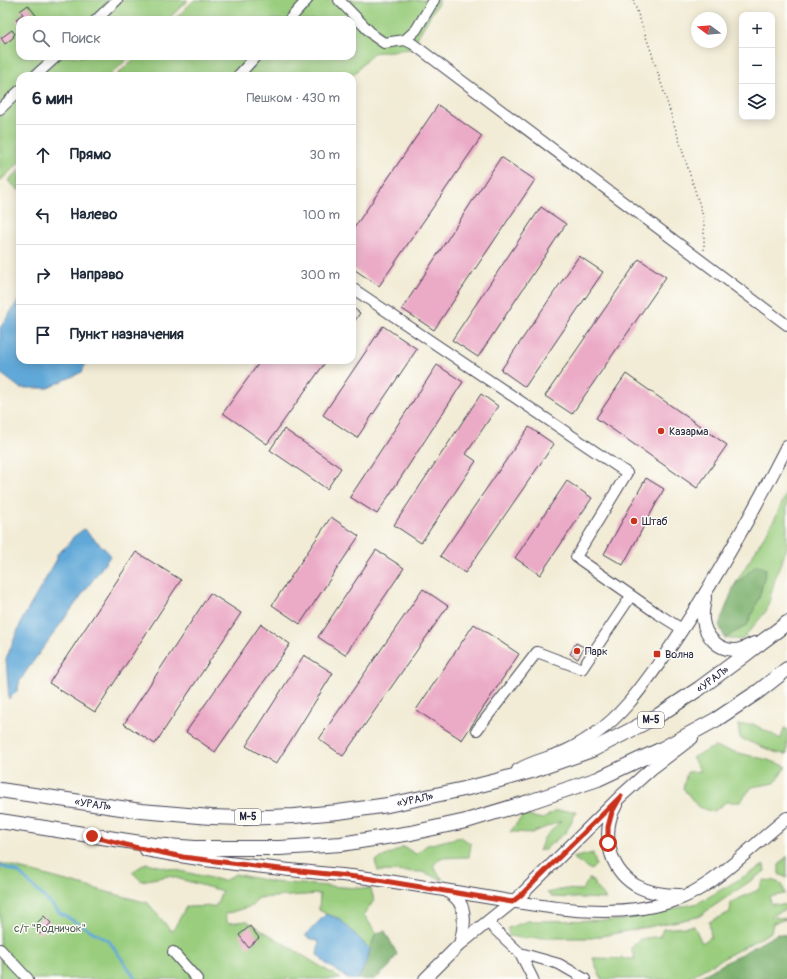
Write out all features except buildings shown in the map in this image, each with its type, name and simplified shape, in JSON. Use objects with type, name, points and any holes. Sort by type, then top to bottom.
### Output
[{"type":"highway","name":"«УРАЛ»","points":[[0,790],[141,811],[242,818],[294,816],[338,812],[388,805],[464,789],[535,770],[592,750],[629,732],[659,715],[700,688],[786,624]]},
{"type":"highway","points":[[0,821],[153,845],[195,848],[280,848],[341,844],[411,833],[466,821],[598,779],[662,749],[717,719],[759,691],[787,669]]},
{"type":"main road","points":[[496,781],[521,768],[567,750],[595,734],[617,715],[641,688],[706,592],[769,482],[787,446]]},
{"type":"main road","points":[[706,592],[703,622],[711,639],[722,648],[735,650],[745,648],[786,624]]},
{"type":"main road","points":[[424,979],[460,944],[521,895],[621,796],[651,769],[717,719]]},
{"type":"main road","points":[[621,796],[612,812],[608,827],[608,843],[613,860],[622,874],[634,884],[652,892],[664,895],[680,895],[693,892]]},
{"type":"main road","points":[[92,836],[134,847],[183,857],[366,878],[547,908],[602,912],[630,911],[656,906],[693,892],[711,881],[787,818]]},
{"type":"main road","points":[[446,891],[456,897],[462,907],[464,920],[460,944]]},
{"type":"lane","points":[[100,16],[117,0]]},
{"type":"lane","points":[[293,16],[307,0]]},
{"type":"lane","points":[[339,0],[355,16]]},
{"type":"lane","points":[[356,17],[374,36],[384,43],[405,40],[416,30],[434,0]]},
{"type":"lane","points":[[405,40],[413,44],[787,325]]},
{"type":"lane","points":[[39,72],[53,60]]},
{"type":"lane","points":[[242,72],[252,60]]},
{"type":"lane","points":[[0,109],[16,94]]},
{"type":"lane","points":[[356,291],[627,473],[576,557],[631,596],[682,629]]},
{"type":"lane","points":[[477,730],[537,652],[582,669],[631,596]]},
{"type":"lane","points":[[487,922],[520,953],[533,979]]},
{"type":"lane","points":[[0,949],[28,979]]},
{"type":"lane","points":[[173,952],[197,979]]},
{"type":"lane","points":[[520,953],[559,964],[585,979]]},
{"type":"path","points":[[633,0],[704,219],[704,263]]},
{"type":"green space","points":[[0,0],[188,0],[171,16],[16,16],[16,60],[126,60],[113,72],[16,72],[16,166],[0,181]]},
{"type":"green space","points":[[194,0],[440,0],[410,49],[373,53],[356,72],[120,72],[133,60],[356,60],[356,16],[178,16]]},
{"type":"green space","points":[[16,174],[16,188],[8,181]]},
{"type":"green space","points":[[787,492],[787,548],[775,579],[767,610],[742,640],[725,638],[747,625],[759,598],[766,569],[757,565],[734,586],[775,518]]},
{"type":"green space","points":[[757,565],[766,569],[759,598],[747,625],[725,638],[719,625],[734,586]]},
{"type":"green space","points":[[753,724],[781,739],[784,728],[787,729],[787,754],[777,753],[740,738],[738,725]]},
{"type":"green space","points":[[714,747],[768,760],[786,766],[775,783],[752,787],[740,802],[726,802],[713,812],[698,807],[683,788],[687,772],[701,771],[692,758]]},
{"type":"green space","points":[[555,811],[577,811],[566,832],[545,849],[539,851],[544,838],[561,821],[532,833],[510,832],[523,815],[543,819]]},
{"type":"green space","points":[[461,837],[471,844],[469,857],[440,858],[433,866],[443,880],[422,872],[378,871],[375,861],[404,847],[416,854],[427,845]]},
{"type":"green space","points":[[593,853],[596,865],[591,870],[573,858]]},
{"type":"green space","points":[[787,856],[787,878],[779,874],[779,865]]},
{"type":"green space","name":"с/т \"Родничок\"","points":[[0,863],[148,903],[172,932],[186,907],[216,906],[222,891],[169,876],[141,881],[132,872],[146,863],[224,881],[235,874],[273,882],[371,889],[374,900],[364,915],[376,933],[370,949],[340,919],[319,910],[320,894],[257,898],[252,906],[225,914],[228,923],[247,921],[341,979],[0,979]]},
{"type":"green space","points":[[764,865],[765,871],[698,917],[592,938],[520,938],[509,936],[508,928],[527,921],[622,920],[698,903]]},
{"type":"green space","points":[[590,878],[606,899],[552,897],[547,893],[563,889],[582,890]]},
{"type":"green space","points":[[764,880],[782,884],[785,894],[770,897],[771,904],[787,905],[787,909],[770,916],[787,919],[773,923],[771,932],[686,979],[601,979],[593,958],[635,959],[631,948],[640,939],[660,936],[663,929],[694,926],[702,943],[711,937],[709,922],[730,912],[731,902],[758,890]]},
{"type":"green space","points":[[385,931],[397,954],[389,967],[375,979],[358,979],[367,961],[376,933]]},
{"type":"green space","points":[[777,934],[787,935],[787,979],[696,979]]},
{"type":"water","points":[[16,304],[16,364],[85,364],[82,372],[48,388],[20,388],[0,373],[0,328]]},
{"type":"water","points":[[84,529],[111,555],[27,670],[20,681],[17,691],[9,699],[6,659],[22,620],[57,559],[57,554],[68,545],[73,537]]},
{"type":"water","points":[[326,914],[340,919],[370,949],[367,961],[358,979],[349,979],[326,964],[317,955],[319,942],[305,936]]},
{"type":"waterway","points":[[0,866],[18,872],[60,913],[109,941],[136,979]]},
{"type":"place","name":"Казарма","points":[[661,431]]},
{"type":"place","name":"Штаб","points":[[634,521]]},
{"type":"place","name":"Парк","points":[[577,651]]},
{"type":"place","name":"Волна","points":[[657,654]]},
{"type":"route","points":[[92,836],[134,847],[183,857],[366,878],[512,902],[521,895],[621,796],[612,812],[608,827],[608,843]]}]
